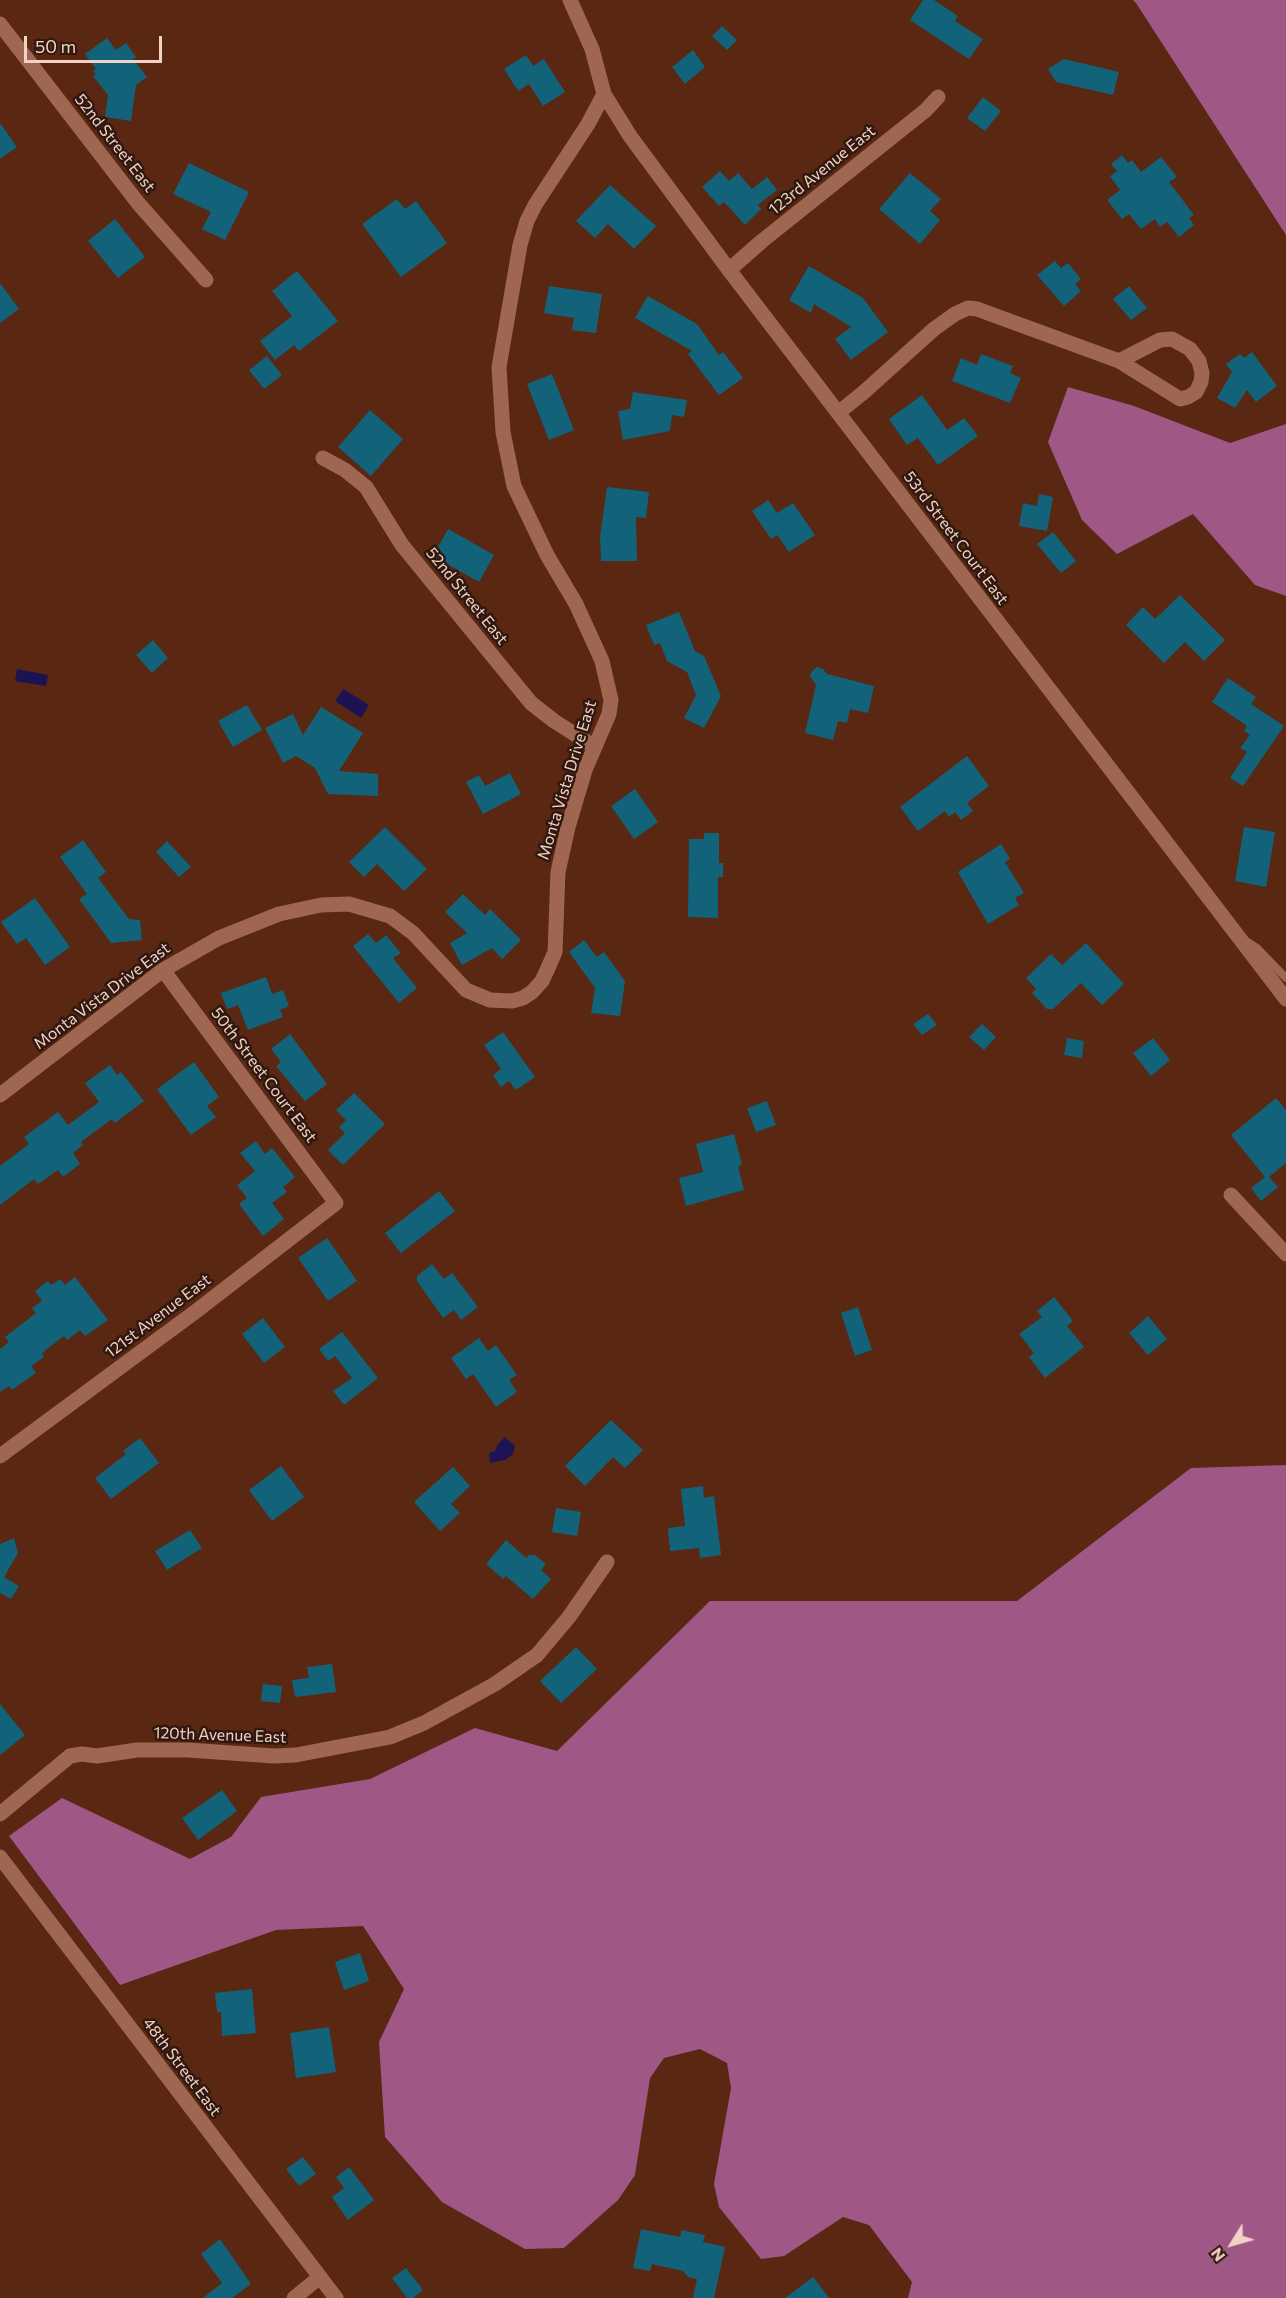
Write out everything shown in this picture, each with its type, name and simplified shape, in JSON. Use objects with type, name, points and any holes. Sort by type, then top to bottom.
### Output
[{"type":"street","points":[[570,0],[592,49],[604,94]]},
{"type":"street","name":"52nd Street East","points":[[0,24],[138,203],[206,280]]},
{"type":"street","name":"53rd Street Court East","points":[[604,94],[630,136],[729,270],[1286,999]]},
{"type":"street","name":"Monta Vista Drive East","points":[[0,1095],[163,970],[219,938],[279,914],[321,905],[349,904],[390,916],[403,924],[466,990],[490,1000],[512,1001],[523,998],[542,981],[555,952],[558,872],[585,770],[609,714],[611,700],[602,661],[576,604],[547,555],[514,486],[503,432],[499,367],[520,245],[527,221],[588,124],[604,94]]},
{"type":"street","name":"123rd Avenue East","points":[[729,270],[926,110],[938,97]]},
{"type":"street","points":[[838,413],[934,328],[968,308],[977,309],[1119,361],[1179,399],[1196,392],[1202,382],[1199,361],[1190,349],[1172,339],[1160,340],[1119,361]]},
{"type":"street","name":"52nd Street East","points":[[323,458],[345,470],[366,487],[402,545],[531,703],[554,721],[595,747]]},
{"type":"street","name":"50th Street Court East","points":[[163,970],[336,1203]]},
{"type":"street","points":[[1231,1195],[1286,1254]]},
{"type":"street","name":"121st Avenue East","points":[[0,1456],[195,1312],[336,1203]]},
{"type":"street","name":"120th Avenue East","points":[[0,1814],[70,1756],[82,1754],[97,1756],[137,1750],[296,1755],[399,1733],[424,1723],[495,1684],[537,1655],[569,1617],[607,1562]]},
{"type":"street","name":"48th Street East","points":[[0,1857],[336,2298]]},
{"type":"street","points":[[294,2298],[320,2277]]},
{"type":"lane","points":[[1239,936],[1257,948],[1286,978]]},
{"type":"shaded area","points":[[1133,0],[1286,0],[1286,235],[1136,3]]},
{"type":"shaded area","points":[[1068,387],[1134,406],[1230,443],[1286,424],[1286,596],[1255,585],[1193,514],[1117,554],[1082,520],[1048,442]]},
{"type":"shaded area","points":[[17,669],[48,675],[46,686],[15,681]]},
{"type":"shaded area","points":[[343,689],[369,705],[361,718],[335,701]]},
{"type":"shaded area","points":[[505,1437],[515,1446],[513,1454],[505,1460],[490,1463],[489,1453],[495,1451]]},
{"type":"shaded area","points":[[1286,1465],[1286,2298],[908,2298],[912,2282],[869,2225],[843,2217],[784,2256],[761,2259],[719,2207],[714,2184],[731,2088],[727,2063],[700,2049],[664,2058],[650,2078],[635,2175],[618,2200],[564,2248],[525,2249],[442,2202],[385,2137],[379,2042],[404,1989],[363,1926],[276,1930],[120,1985],[9,1836],[62,1798],[190,1859],[231,1837],[261,1797],[370,1779],[475,1728],[557,1751],[710,1601],[1017,1601],[1191,1468]]},
{"type":"building","points":[[923,0],[934,0],[958,16],[955,21],[983,39],[969,59],[910,20]]},
{"type":"building","points":[[722,26],[737,40],[727,50],[712,36]]},
{"type":"building","points":[[107,38],[116,50],[126,43],[136,57],[133,59],[147,77],[136,85],[131,121],[105,117],[108,95],[93,76],[96,74],[93,71],[96,69],[85,54]]},
{"type":"building","points":[[693,50],[705,67],[685,84],[672,67]]},
{"type":"building","points":[[526,55],[533,66],[544,59],[565,92],[543,106],[529,84],[518,91],[504,69]]},
{"type":"building","points":[[1064,59],[1119,72],[1113,95],[1056,82],[1048,69]]},
{"type":"building","points":[[983,97],[1001,111],[985,131],[967,118]]},
{"type":"building","points":[[0,123],[17,147],[0,159]]},
{"type":"building","points":[[1122,155],[1128,163],[1132,160],[1141,172],[1161,157],[1177,177],[1169,182],[1194,215],[1189,218],[1194,225],[1179,237],[1167,222],[1160,227],[1155,219],[1141,229],[1129,214],[1122,219],[1107,200],[1120,190],[1110,176],[1117,171],[1111,164]]},
{"type":"building","points":[[189,163],[249,192],[225,240],[202,229],[211,212],[173,194]]},
{"type":"building","points":[[720,171],[729,181],[738,173],[752,189],[767,177],[777,190],[758,205],[761,209],[745,225],[724,202],[719,206],[702,187]]},
{"type":"building","points":[[910,173],[941,199],[930,211],[940,220],[920,244],[879,209]]},
{"type":"building","points":[[610,185],[656,226],[634,249],[608,224],[595,238],[576,221]]},
{"type":"building","points":[[397,199],[405,209],[416,201],[447,243],[401,277],[362,224]]},
{"type":"building","points":[[115,219],[145,257],[118,278],[88,241]]},
{"type":"building","points":[[1055,261],[1061,268],[1068,263],[1081,279],[1075,284],[1081,291],[1064,306],[1037,275]]},
{"type":"building","points":[[809,266],[863,298],[888,332],[851,360],[835,339],[851,327],[814,304],[811,313],[789,300]]},
{"type":"building","points":[[297,271],[338,321],[299,351],[294,345],[275,360],[260,341],[292,316],[272,291]]},
{"type":"building","points":[[0,283],[19,309],[0,323]]},
{"type":"building","points":[[549,286],[602,294],[596,333],[572,330],[574,318],[544,313]]},
{"type":"building","points":[[1129,286],[1147,308],[1131,320],[1113,299]]},
{"type":"building","points":[[648,296],[697,324],[719,355],[723,352],[743,378],[719,395],[688,354],[692,351],[635,318]]},
{"type":"building","points":[[1252,352],[1277,386],[1256,402],[1247,390],[1235,408],[1217,398],[1232,372],[1226,364],[1240,354],[1244,358]]},
{"type":"building","points":[[981,354],[1013,366],[1010,373],[1021,378],[1010,403],[952,381],[961,358],[977,365]]},
{"type":"building","points":[[267,356],[282,375],[264,389],[249,370]]},
{"type":"building","points":[[552,374],[574,430],[549,440],[527,384]]},
{"type":"building","points":[[633,392],[687,400],[684,417],[672,415],[670,431],[623,440],[618,411],[630,409]]},
{"type":"building","points":[[922,395],[947,430],[964,418],[978,436],[938,465],[918,438],[907,445],[889,419]]},
{"type":"building","points":[[370,410],[403,439],[371,476],[338,447]]},
{"type":"building","points":[[607,487],[649,492],[646,518],[636,517],[637,561],[601,561],[600,537]]},
{"type":"building","points":[[1039,494],[1053,497],[1047,531],[1019,526],[1023,503],[1037,506]]},
{"type":"building","points":[[768,500],[777,513],[793,503],[815,535],[789,552],[777,535],[771,539],[752,511]]},
{"type":"building","points":[[448,529],[494,555],[479,582],[433,556]]},
{"type":"building","points":[[1053,532],[1076,561],[1061,573],[1037,544]]},
{"type":"building","points":[[1180,595],[1225,640],[1204,661],[1185,642],[1164,663],[1126,625],[1143,607],[1155,619]]},
{"type":"building","points":[[679,612],[695,651],[704,656],[721,696],[704,728],[684,718],[696,695],[687,672],[667,661],[660,643],[654,645],[646,625]]},
{"type":"building","points":[[153,640],[168,658],[152,673],[136,655]]},
{"type":"building","points":[[817,667],[823,669],[827,674],[874,686],[868,713],[850,709],[847,723],[838,721],[833,740],[805,733],[816,685],[810,676]]},
{"type":"building","points":[[1228,678],[1256,697],[1251,704],[1284,726],[1243,786],[1230,778],[1247,752],[1240,748],[1250,735],[1244,731],[1247,726],[1212,702]]},
{"type":"building","points":[[247,705],[262,730],[233,747],[218,721]]},
{"type":"building","points":[[321,707],[363,733],[339,771],[378,774],[378,796],[328,794],[315,768],[296,756],[283,763],[265,728],[293,714],[303,735]]},
{"type":"building","points":[[967,756],[989,786],[967,803],[973,811],[961,820],[955,812],[949,817],[945,811],[918,831],[900,807]]},
{"type":"building","points":[[510,773],[521,794],[483,814],[466,782],[479,775],[485,786]]},
{"type":"building","points":[[635,789],[658,822],[634,839],[611,806]]},
{"type":"building","points":[[385,827],[427,869],[404,891],[377,864],[364,877],[349,862]]},
{"type":"building","points":[[1244,827],[1275,832],[1266,887],[1235,881]]},
{"type":"building","points":[[704,833],[719,833],[719,863],[723,863],[723,877],[718,877],[718,918],[688,917],[689,839],[704,839]]},
{"type":"building","points":[[83,840],[106,872],[98,878],[129,919],[140,920],[142,940],[111,943],[79,899],[87,894],[60,857]]},
{"type":"building","points":[[167,841],[191,867],[179,877],[156,852]]},
{"type":"building","points":[[1001,844],[1010,859],[1005,862],[1024,893],[1015,898],[1019,905],[988,924],[958,872]]},
{"type":"building","points":[[463,894],[485,915],[490,909],[521,940],[502,959],[492,948],[462,965],[450,943],[467,933],[445,912]]},
{"type":"building","points":[[35,898],[70,947],[45,965],[26,938],[17,944],[1,922]]},
{"type":"building","points":[[368,934],[376,943],[386,935],[401,953],[393,958],[417,988],[399,1003],[353,946]]},
{"type":"building","points":[[584,940],[597,957],[604,952],[625,981],[620,1016],[591,1013],[595,988],[569,952]]},
{"type":"building","points":[[1086,943],[1124,984],[1102,1005],[1081,983],[1053,1009],[1047,1009],[1032,993],[1036,989],[1026,978],[1051,954],[1062,965]]},
{"type":"building","points":[[266,977],[272,994],[283,990],[289,1006],[280,1010],[283,1017],[248,1030],[238,1005],[227,1009],[221,993]]},
{"type":"building","points":[[928,1014],[937,1025],[922,1035],[913,1024]]},
{"type":"building","points":[[982,1024],[996,1037],[984,1050],[969,1037]]},
{"type":"building","points":[[503,1032],[535,1077],[516,1090],[509,1081],[501,1087],[493,1075],[501,1069],[484,1045]]},
{"type":"building","points":[[290,1034],[327,1084],[305,1101],[276,1066],[281,1062],[271,1049]]},
{"type":"building","points":[[1067,1038],[1084,1041],[1082,1058],[1064,1055]]},
{"type":"building","points":[[1153,1038],[1170,1060],[1151,1076],[1133,1053]]},
{"type":"building","points":[[194,1062],[219,1097],[207,1106],[216,1117],[191,1135],[157,1089]]},
{"type":"building","points":[[110,1065],[117,1075],[121,1072],[144,1101],[115,1123],[112,1119],[81,1142],[83,1145],[73,1153],[80,1164],[63,1177],[58,1170],[38,1184],[34,1179],[0,1205],[0,1166],[29,1144],[24,1137],[58,1112],[68,1125],[99,1102],[85,1083]]},
{"type":"building","points":[[354,1093],[385,1124],[343,1165],[328,1150],[345,1133],[339,1127],[346,1120],[336,1110]]},
{"type":"building","points":[[1276,1098],[1286,1110],[1286,1163],[1269,1177],[1278,1187],[1261,1201],[1251,1188],[1265,1177],[1231,1135]]},
{"type":"building","points":[[767,1101],[776,1125],[756,1132],[747,1108]]},
{"type":"building","points":[[734,1134],[742,1165],[738,1166],[744,1190],[686,1206],[679,1178],[703,1172],[696,1144]]},
{"type":"building","points":[[256,1141],[265,1154],[272,1148],[295,1177],[283,1187],[287,1192],[272,1203],[284,1219],[263,1236],[239,1204],[247,1198],[237,1185],[255,1171],[240,1153]]},
{"type":"building","points":[[439,1191],[455,1211],[401,1253],[385,1233]]},
{"type":"building","points":[[327,1238],[357,1281],[328,1301],[298,1258]]},
{"type":"building","points":[[432,1264],[444,1279],[452,1273],[478,1307],[461,1320],[454,1310],[443,1318],[417,1281],[417,1276]]},
{"type":"building","points":[[75,1277],[108,1320],[85,1336],[80,1330],[67,1340],[64,1336],[42,1353],[44,1357],[31,1366],[36,1373],[12,1390],[9,1386],[0,1392],[0,1349],[9,1342],[5,1337],[36,1313],[32,1308],[42,1301],[35,1291],[48,1281],[51,1285],[60,1279],[65,1285]]},
{"type":"building","points":[[1054,1297],[1073,1321],[1067,1326],[1084,1347],[1045,1378],[1029,1357],[1034,1353],[1019,1334],[1042,1317],[1037,1311]]},
{"type":"building","points":[[858,1307],[872,1350],[855,1356],[841,1313]]},
{"type":"building","points":[[1148,1316],[1167,1339],[1148,1355],[1129,1333]]},
{"type":"building","points":[[263,1318],[285,1347],[264,1363],[242,1334]]},
{"type":"building","points":[[342,1332],[378,1378],[344,1405],[333,1391],[352,1378],[335,1356],[328,1361],[319,1349]]},
{"type":"building","points":[[479,1338],[488,1351],[496,1345],[517,1375],[509,1380],[517,1392],[496,1407],[473,1374],[466,1379],[451,1358]]},
{"type":"building","points":[[611,1420],[643,1450],[625,1468],[613,1457],[585,1486],[565,1466]]},
{"type":"building","points":[[140,1438],[159,1463],[111,1499],[95,1478],[126,1454],[123,1451]]},
{"type":"building","points":[[281,1466],[304,1497],[272,1521],[249,1490]]},
{"type":"building","points":[[453,1467],[470,1486],[451,1504],[460,1513],[440,1531],[414,1502]]},
{"type":"building","points":[[703,1486],[704,1498],[714,1496],[721,1555],[700,1558],[699,1548],[670,1551],[668,1528],[685,1526],[681,1489]]},
{"type":"building","points":[[556,1508],[581,1512],[577,1536],[552,1532]]},
{"type":"building","points":[[190,1530],[202,1548],[167,1570],[155,1551]]},
{"type":"building","points":[[14,1538],[18,1553],[4,1577],[19,1586],[11,1599],[0,1593],[0,1544]]},
{"type":"building","points":[[506,1540],[526,1558],[529,1555],[535,1555],[546,1564],[541,1570],[551,1579],[533,1599],[506,1576],[503,1579],[486,1564]]},
{"type":"building","points":[[576,1647],[597,1669],[561,1703],[540,1681]]},
{"type":"building","points":[[332,1664],[336,1692],[295,1697],[292,1680],[309,1678],[307,1667]]},
{"type":"building","points":[[263,1684],[282,1686],[280,1703],[261,1701]]},
{"type":"building","points":[[0,1704],[25,1735],[0,1755]]},
{"type":"building","points":[[222,1790],[237,1811],[198,1840],[182,1818]]},
{"type":"building","points":[[360,1953],[369,1981],[344,1990],[335,1962]]},
{"type":"building","points":[[252,1989],[256,2033],[222,2036],[221,2012],[217,2012],[215,1993]]},
{"type":"building","points":[[329,2027],[336,2072],[296,2078],[290,2033]]},
{"type":"building","points":[[303,2157],[316,2174],[299,2186],[286,2169]]},
{"type":"building","points":[[349,2167],[374,2200],[348,2220],[332,2197],[344,2188],[336,2177]]},
{"type":"building","points":[[641,2229],[680,2237],[682,2230],[705,2235],[703,2242],[725,2247],[714,2298],[693,2298],[697,2279],[688,2277],[683,2271],[652,2264],[650,2271],[633,2268]]},
{"type":"building","points":[[220,2239],[251,2284],[232,2298],[203,2298],[222,2283],[201,2254]]},
{"type":"building","points":[[406,2268],[423,2290],[413,2298],[407,2298],[392,2278]]},
{"type":"building","points":[[813,2277],[829,2298],[785,2298]]}]
